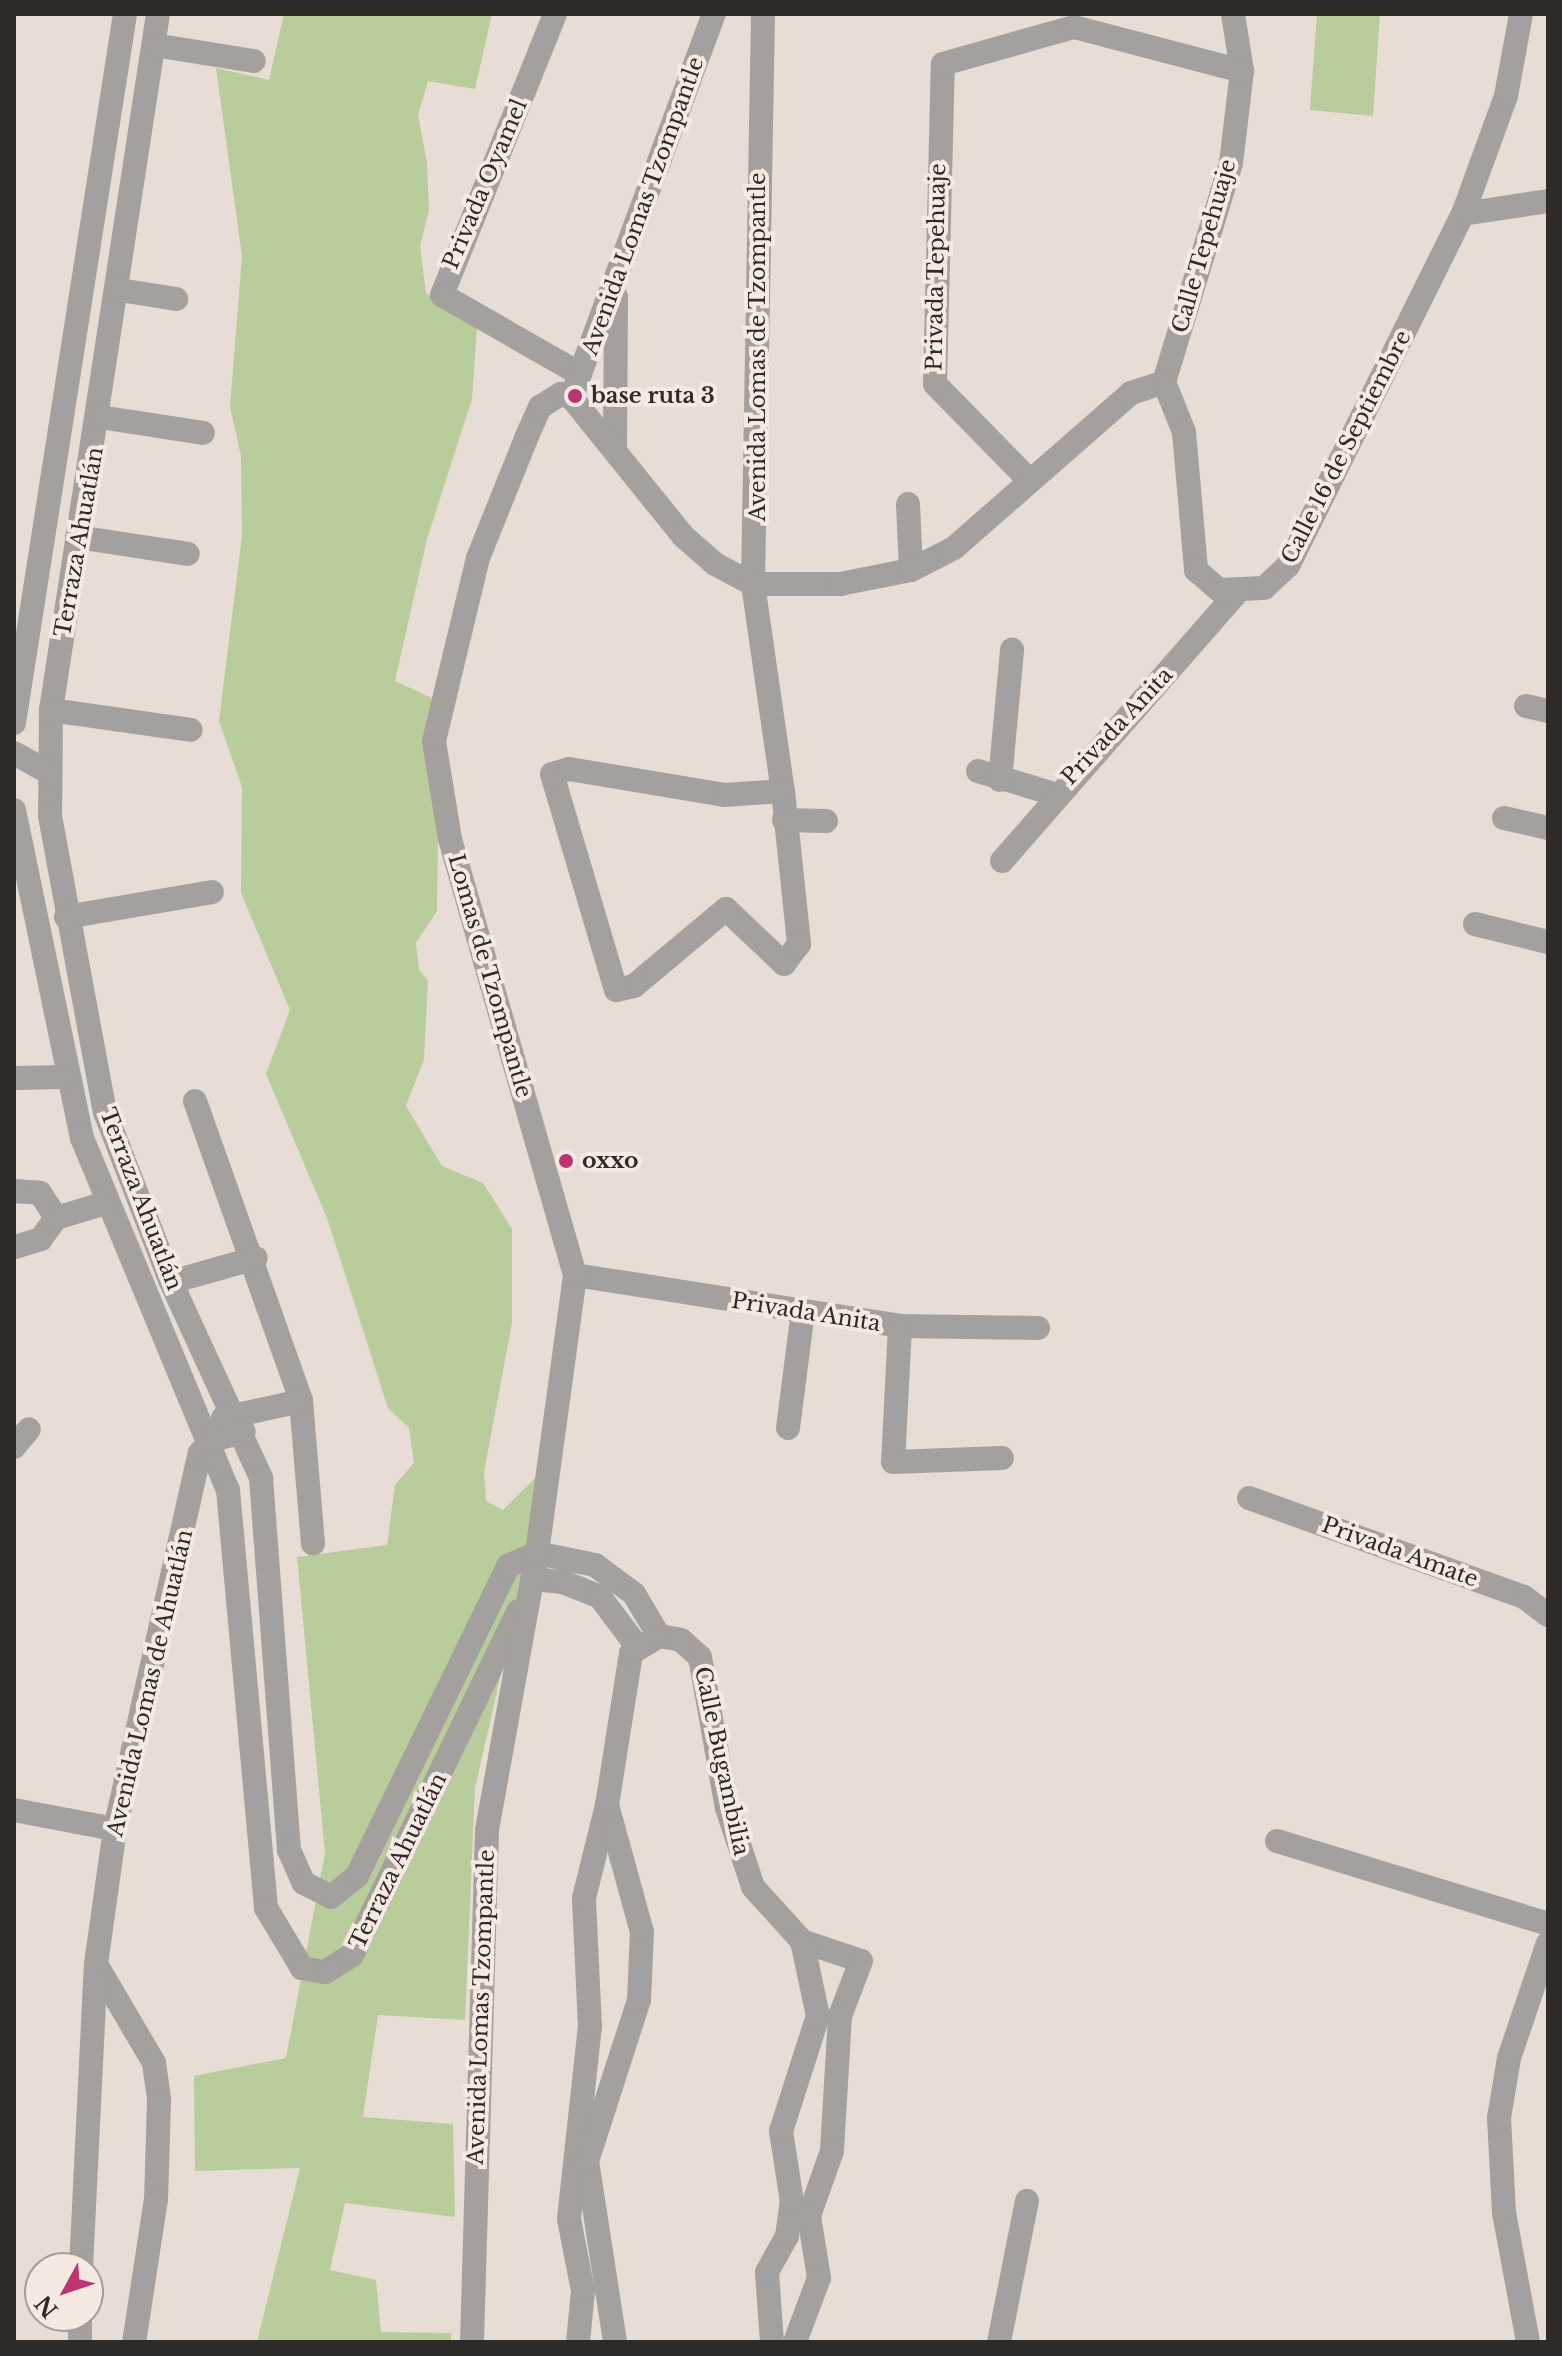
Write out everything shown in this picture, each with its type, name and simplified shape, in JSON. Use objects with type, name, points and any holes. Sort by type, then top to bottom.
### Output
[{"type":"street","name":"Terraza Ahuatlán","points":[[14,723],[125,14]]},
{"type":"street","name":"Terraza Ahuatlán","points":[[158,14],[120,290],[51,710],[50,816],[66,917],[105,1112],[171,1282],[240,1423],[261,1478],[289,1850],[304,1883],[320,1896],[341,1894],[357,1876],[498,1574],[537,1553]]},
{"type":"street","name":"Privada Oyamel","points":[[555,14],[442,295],[571,388]]},
{"type":"street","name":"Avenida Lomas Tzompantle","points":[[571,388],[616,283],[714,14]]},
{"type":"street","name":"Avenida Lomas de Tzompantle","points":[[763,14],[753,584],[783,791],[799,944],[792,963],[778,960],[726,909],[634,986],[616,990],[552,774],[569,769],[724,795],[783,791]]},
{"type":"street","name":"Calle Tepehuaje","points":[[1164,382],[1231,163],[1242,71],[1233,14]]},
{"type":"street","name":"Calle 16 de Septiembre","points":[[1236,594],[1264,588],[1288,566],[1463,214],[1506,96],[1521,14]]},
{"type":"street","name":"Privada Tepehuaje","points":[[1029,480],[935,384],[943,64],[1074,27],[1242,71]]},
{"type":"street","points":[[154,45],[254,61]]},
{"type":"street","points":[[1463,214],[1548,201]]},
{"type":"street","points":[[615,448],[616,283]]},
{"type":"street","points":[[120,290],[176,299]]},
{"type":"street","points":[[571,388],[698,551],[753,584],[840,584],[911,570],[954,548],[1131,393],[1164,382],[1184,432],[1191,556],[1206,582],[1236,594]]},
{"type":"street","name":"Lomas de Tzompantle","points":[[533,1579],[575,1275],[450,839],[434,759],[441,692],[478,558],[540,407],[571,388]]},
{"type":"street","points":[[100,417],[203,433]]},
{"type":"street","points":[[908,504],[911,570]]},
{"type":"street","points":[[77,537],[188,554]]},
{"type":"street","name":"Privada Anita","points":[[1002,861],[1054,794],[1236,594]]},
{"type":"street","points":[[1012,650],[989,775],[1054,794]]},
{"type":"street","points":[[51,710],[191,730]]},
{"type":"street","points":[[14,753],[50,773]]},
{"type":"street","name":"Terraza Ahuatlán","points":[[14,811],[65,1077],[104,1197],[228,1490],[264,1828],[266,1908],[302,1968],[325,1972],[352,1955],[533,1579]]},
{"type":"street","points":[[14,811],[50,816]]},
{"type":"street","points":[[1504,818],[1548,828]]},
{"type":"street","points":[[784,820],[826,821]]},
{"type":"street","points":[[66,917],[212,892]]},
{"type":"street","points":[[1475,924],[1548,942]]},
{"type":"street","points":[[14,1078],[65,1077]]},
{"type":"street","points":[[195,1101],[256,1258],[301,1401],[313,1543]]},
{"type":"street","points":[[14,1191],[30,1190],[54,1212]]},
{"type":"street","points":[[14,1247],[41,1239],[54,1212],[104,1197]]},
{"type":"street","points":[[171,1282],[256,1258]]},
{"type":"street","name":"Privada Anita","points":[[575,1275],[900,1326],[1038,1328]]},
{"type":"street","points":[[788,1428],[803,1311]]},
{"type":"street","points":[[900,1326],[893,1462],[1002,1458]]},
{"type":"street","points":[[206,1432],[301,1401]]},
{"type":"street","name":"Avenida Lomas de Ahuatlán","points":[[82,2252],[96,1964],[115,1829],[206,1432]]},
{"type":"street","name":"Privada Amate","points":[[1249,1498],[1524,1597],[1548,1615]]},
{"type":"street","name":"Calle Bugambilia","points":[[537,1553],[572,1557],[616,1578],[649,1640]]},
{"type":"street","name":"Avenida Lomas Tzompantle","points":[[472,2342],[486,1844],[533,1579]]},
{"type":"street","name":"Calle Bugambilia","points":[[533,1579],[563,1582],[600,1597],[649,1640],[681,1640],[700,1657],[740,1859],[768,1909],[802,1941],[861,1961],[829,2016],[781,2131],[800,2216],[819,2278],[795,2342]]},
{"type":"street","points":[[578,2342],[583,2291],[580,2219],[590,2027],[584,1898],[649,1640]]},
{"type":"street","points":[[607,1805],[635,1889],[642,1970],[630,2031],[587,2161],[580,2219],[615,2342]]},
{"type":"street","points":[[14,1810],[115,1829]]},
{"type":"street","points":[[1277,1841],[1548,1924]]},
{"type":"street","name":"Calle Bugambilia","points":[[772,2342],[767,2272],[800,2216],[832,2151],[829,2016],[802,1941]]},
{"type":"street","points":[[1528,2342],[1504,2213],[1499,2118],[1509,2058],[1548,1943]]},
{"type":"street","points":[[96,1964],[154,2063],[159,2100],[156,2199],[134,2342]]},
{"type":"street","points":[[999,2342],[1027,2201]]},
{"type":"green space","points":[[284,14],[492,14],[475,89],[428,81],[418,115],[427,163],[429,210],[420,246],[426,293],[477,328],[472,399],[427,539],[395,681],[434,699],[438,830],[437,911],[416,943],[419,970],[428,981],[424,1059],[406,1106],[442,1166],[483,1183],[512,1229],[512,1323],[484,1472],[486,1501],[503,1510],[538,1475],[537,1516],[475,1788],[465,2020],[378,2015],[363,2117],[453,2124],[455,2217],[345,2203],[330,2270],[376,2280],[381,2332],[451,2333],[451,2342],[257,2342],[300,2168],[195,2171],[194,2076],[286,2058],[325,1853],[297,1557],[387,1545],[395,1485],[414,1463],[409,1428],[388,1408],[327,1218],[266,1074],[290,1010],[241,893],[242,787],[219,721],[242,536],[241,456],[230,407],[242,256],[216,68],[269,80]]},
{"type":"green space","points":[[1317,14],[1380,14],[1373,116],[1310,110]]},
{"type":"place","name":"base ruta 3","points":[[575,396]]},
{"type":"place","name":"oxxo","points":[[566,1161]]}]
